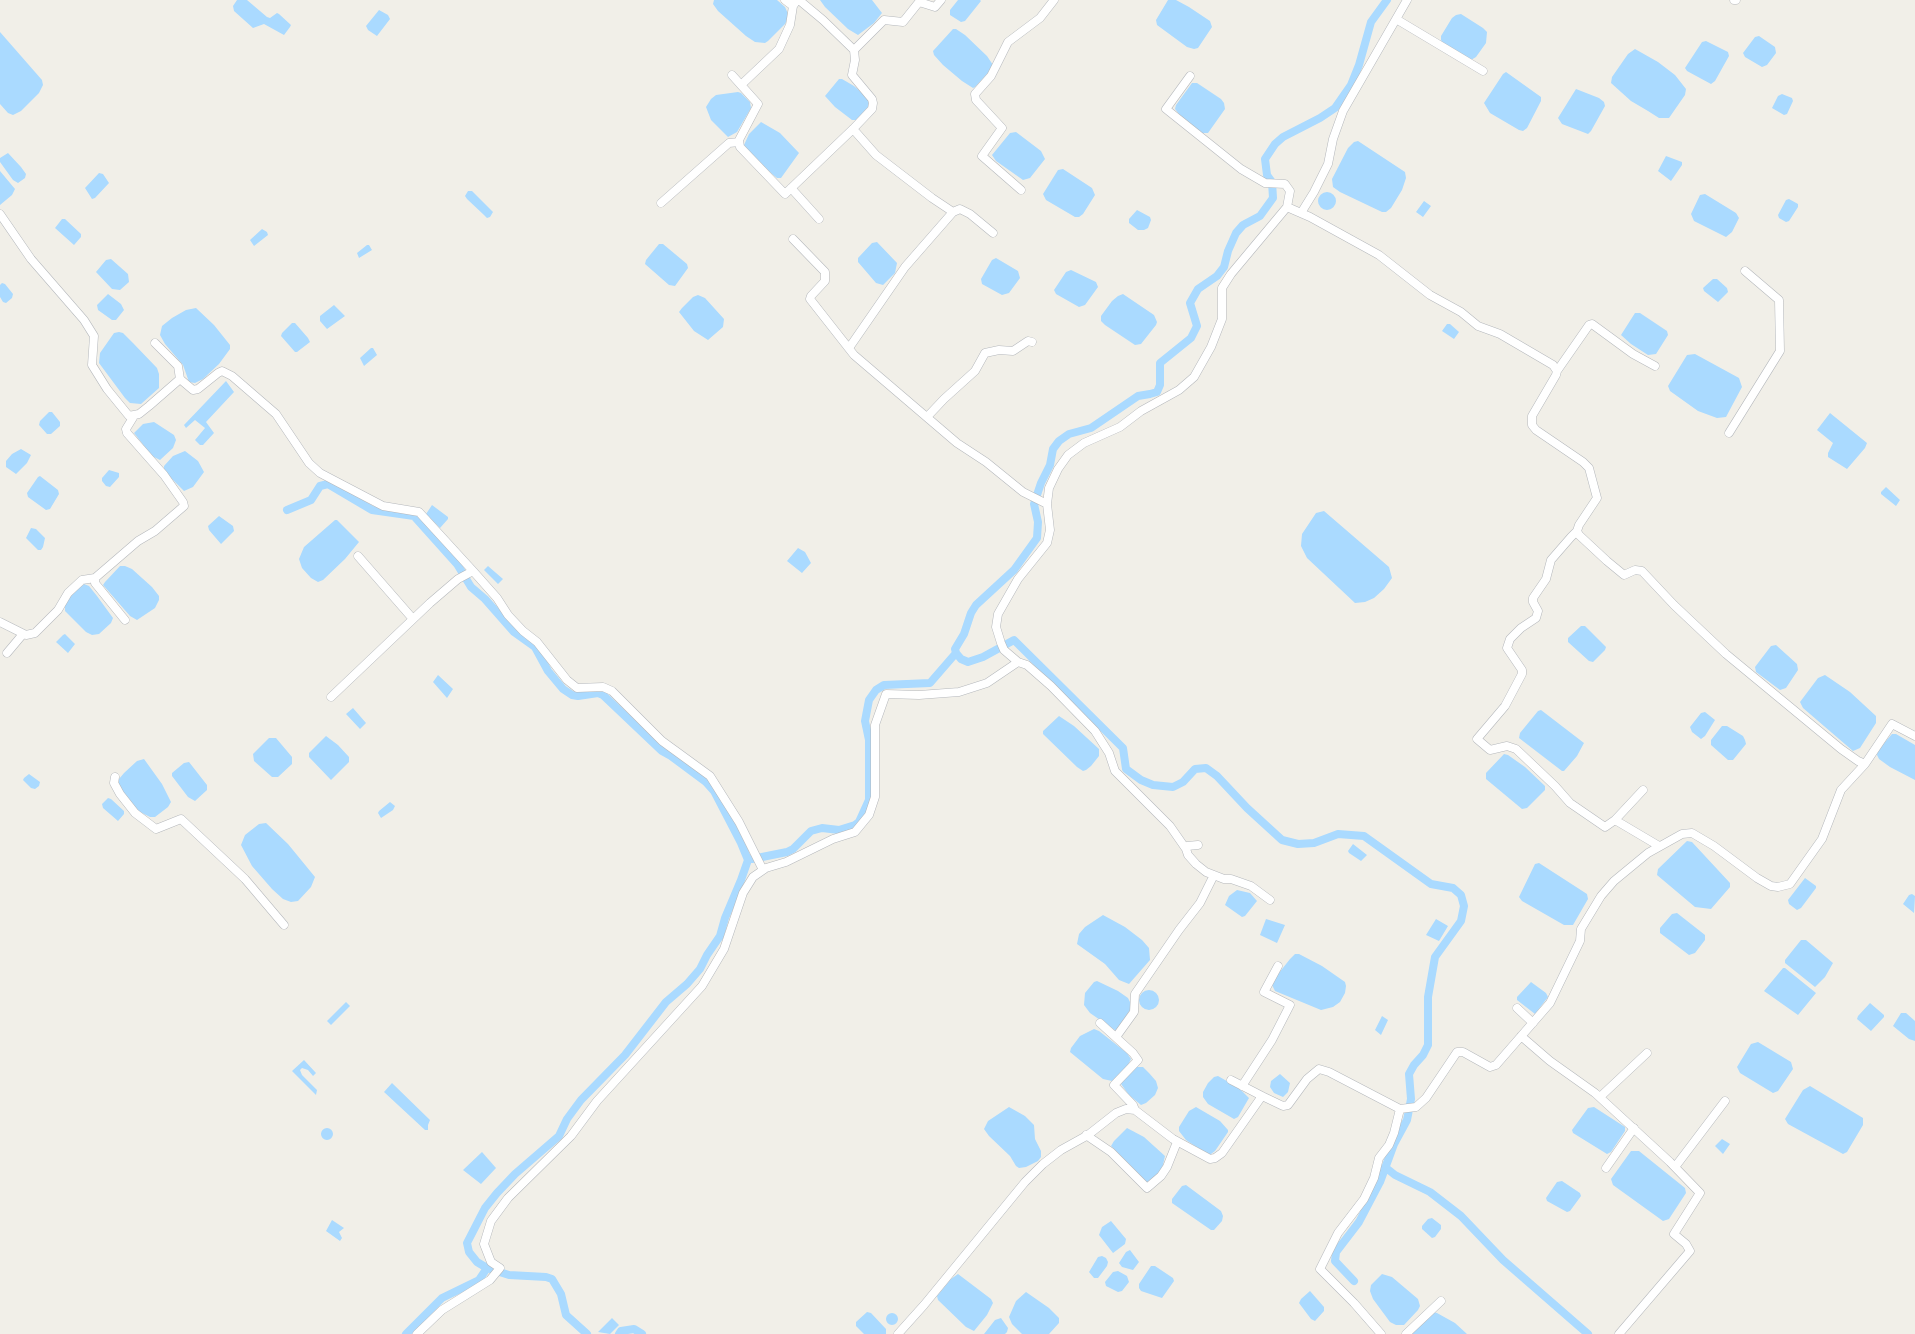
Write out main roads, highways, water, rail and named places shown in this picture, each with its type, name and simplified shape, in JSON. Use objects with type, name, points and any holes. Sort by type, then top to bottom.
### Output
[{"type":"water","points":[[237,0],[247,0],[270,18],[277,13],[291,25],[284,35],[264,24],[253,28],[234,11],[233,6]]},
{"type":"water","points":[[714,0],[777,0],[785,7],[789,16],[785,24],[768,41],[765,43],[755,42],[718,11],[713,4]]},
{"type":"water","points":[[820,0],[872,0],[882,13],[874,23],[858,35],[848,29]]},
{"type":"water","points":[[958,0],[981,1],[965,21],[961,22],[950,15],[950,10]]},
{"type":"water","points":[[1168,0],[1176,0],[1210,21],[1212,27],[1198,48],[1187,47],[1157,25],[1156,20]]},
{"type":"water","points":[[379,10],[388,15],[390,19],[377,36],[368,30],[366,26]]},
{"type":"water","points":[[1461,14],[1487,32],[1486,43],[1476,57],[1471,60],[1444,45],[1441,40],[1441,36],[1452,18]]},
{"type":"water","points":[[953,29],[965,35],[987,56],[993,65],[973,88],[943,65],[934,55],[933,51]]},
{"type":"water","points":[[0,32],[42,80],[43,85],[39,93],[21,111],[13,115],[8,113],[0,104]]},
{"type":"water","points":[[1759,36],[1775,47],[1776,53],[1767,65],[1762,67],[1745,57],[1743,53],[1755,37]]},
{"type":"water","points":[[1706,41],[1728,52],[1729,56],[1715,81],[1711,84],[1687,71],[1685,68],[1702,42]]},
{"type":"water","points":[[1635,49],[1658,62],[1675,75],[1686,89],[1685,95],[1669,118],[1659,118],[1631,101],[1611,83],[1612,77],[1628,54]]},
{"type":"water","points":[[1506,72],[1541,97],[1541,101],[1527,128],[1523,131],[1490,113],[1484,103]]},
{"type":"water","points":[[839,79],[854,86],[870,100],[871,104],[856,120],[852,120],[835,107],[825,96]]},
{"type":"water","points":[[1192,83],[1197,83],[1224,103],[1225,109],[1208,133],[1202,133],[1183,119],[1175,109]]},
{"type":"water","points":[[1576,89],[1599,98],[1604,102],[1605,106],[1588,134],[1562,124],[1558,118]]},
{"type":"water","points":[[738,92],[750,102],[751,108],[737,132],[728,137],[711,120],[706,107],[716,95]]},
{"type":"water","points":[[1782,94],[1792,98],[1793,101],[1787,114],[1784,115],[1772,108],[1778,96]]},
{"type":"water","points":[[761,122],[780,133],[799,153],[781,178],[777,178],[772,174],[744,145],[749,134]]},
{"type":"water","points":[[1016,132],[1041,151],[1045,159],[1030,178],[1023,180],[996,161],[992,155],[1010,133]]},
{"type":"water","points":[[1358,141],[1405,172],[1406,178],[1402,190],[1391,208],[1386,212],[1382,212],[1333,187],[1332,179],[1348,148]]},
{"type":"water","points":[[8,153],[26,174],[25,178],[18,183],[13,180],[0,162],[0,158]]},
{"type":"water","points":[[1666,156],[1682,162],[1682,165],[1671,181],[1658,171]]},
{"type":"water","points":[[1063,169],[1092,188],[1095,195],[1079,217],[1075,217],[1046,200],[1043,194],[1058,170]]},
{"type":"water","points":[[0,171],[15,189],[12,195],[0,205]]},
{"type":"water","points":[[99,173],[103,174],[109,183],[92,199],[85,188]]},
{"type":"water","points":[[468,191],[472,191],[493,212],[490,217],[487,218],[467,199],[465,196]]},
{"type":"water","points":[[1327,192],[1333,195],[1336,201],[1333,207],[1327,210],[1321,207],[1318,201],[1321,195]]},
{"type":"water","points":[[1705,194],[1736,213],[1739,218],[1732,232],[1726,237],[1694,221],[1691,214],[1700,195]]},
{"type":"water","points":[[1789,199],[1798,204],[1798,207],[1789,221],[1786,222],[1779,218],[1778,215],[1786,200]]},
{"type":"water","points":[[1424,201],[1431,206],[1423,217],[1416,212]]},
{"type":"water","points":[[1137,210],[1150,217],[1151,220],[1148,228],[1144,230],[1138,230],[1129,223],[1129,219]]},
{"type":"water","points":[[62,219],[65,219],[81,234],[81,237],[74,245],[55,228]]},
{"type":"water","points":[[262,229],[268,235],[254,246],[250,240]]},
{"type":"water","points":[[877,242],[897,263],[895,273],[883,285],[876,283],[858,262],[858,258],[872,243]]},
{"type":"water","points":[[659,244],[663,244],[687,264],[688,268],[675,286],[669,285],[645,264]]},
{"type":"water","points":[[367,245],[372,250],[359,258],[357,253]]},
{"type":"water","points":[[996,258],[1018,271],[1020,278],[1009,293],[1002,295],[982,284],[981,279],[992,260]]},
{"type":"water","points":[[111,259],[128,274],[129,282],[120,290],[112,289],[96,272],[106,260]]},
{"type":"water","points":[[1071,270],[1096,282],[1098,287],[1085,305],[1079,307],[1056,294],[1054,290],[1066,272]]},
{"type":"water","points":[[1713,279],[1717,279],[1727,288],[1728,292],[1718,302],[1704,291],[1703,288]]},
{"type":"water","points":[[2,283],[13,294],[12,298],[6,303],[0,297],[0,285]]},
{"type":"water","points":[[108,294],[121,304],[124,310],[116,320],[112,320],[98,310],[97,305]]},
{"type":"water","points":[[1123,294],[1154,315],[1157,322],[1141,344],[1135,345],[1101,321],[1101,316],[1112,301]]},
{"type":"water","points":[[698,295],[705,298],[724,319],[723,327],[708,340],[694,331],[679,312],[693,297]]},
{"type":"water","points":[[334,305],[345,316],[327,329],[320,321],[320,316]]},
{"type":"water","points":[[196,308],[214,325],[230,345],[230,349],[219,364],[203,379],[195,383],[189,382],[183,365],[165,344],[160,335],[162,326],[172,318],[186,310]]},
{"type":"water","points":[[1635,313],[1640,313],[1667,331],[1668,335],[1656,354],[1648,355],[1621,335]]},
{"type":"water","points":[[292,323],[295,323],[310,342],[297,352],[281,336]]},
{"type":"water","points":[[1447,324],[1450,324],[1459,332],[1454,339],[1442,331]]},
{"type":"water","points":[[114,333],[123,333],[157,368],[159,374],[159,388],[141,404],[130,403],[99,363],[100,353]]},
{"type":"water","points":[[373,348],[377,355],[364,366],[360,358]]},
{"type":"water","points":[[1695,354],[1739,378],[1742,387],[1726,417],[1717,418],[1698,411],[1670,391],[1668,386],[1687,355]]},
{"type":"water","points":[[226,381],[234,392],[206,422],[214,433],[203,445],[200,445],[195,440],[205,428],[195,420],[186,428],[184,425]]},
{"type":"water","points":[[49,412],[52,412],[60,422],[60,426],[51,434],[47,434],[39,425],[40,421]]},
{"type":"water","points":[[1830,413],[1867,443],[1847,469],[1828,457],[1833,443],[1817,430]]},
{"type":"water","points":[[154,422],[174,435],[176,440],[173,448],[160,460],[152,456],[134,433],[143,424]]},
{"type":"water","points":[[21,449],[31,455],[27,463],[16,474],[6,467],[6,461],[12,454]]},
{"type":"water","points":[[185,451],[198,461],[204,472],[193,487],[184,491],[164,470],[164,466],[173,456]]},
{"type":"water","points":[[109,470],[119,473],[119,477],[110,487],[106,486],[102,481],[102,478]]},
{"type":"water","points":[[40,476],[58,490],[59,494],[50,509],[46,510],[28,497],[27,493]]},
{"type":"water","points":[[1886,487],[1900,500],[1896,506],[1881,494]]},
{"type":"water","points":[[432,505],[448,517],[440,528],[426,514]]},
{"type":"water","points":[[1324,511],[1389,567],[1392,578],[1374,598],[1365,602],[1355,603],[1307,558],[1301,546],[1302,534],[1316,513]]},
{"type":"water","points":[[219,516],[233,526],[234,531],[221,544],[209,530],[208,526]]},
{"type":"water","points":[[335,520],[359,542],[345,559],[323,580],[318,582],[311,578],[302,568],[299,559],[304,547]]},
{"type":"water","points":[[31,528],[36,529],[45,538],[41,550],[38,550],[26,538]]},
{"type":"water","points":[[798,548],[805,552],[811,563],[802,573],[787,561]]},
{"type":"water","points":[[120,566],[132,569],[159,596],[155,608],[137,620],[130,616],[103,585]]},
{"type":"water","points":[[488,566],[503,579],[498,584],[484,570]]},
{"type":"water","points":[[84,584],[89,586],[113,618],[111,623],[99,634],[92,635],[86,632],[65,611],[65,604],[68,598]]},
{"type":"water","points":[[1581,626],[1585,626],[1606,647],[1593,662],[1589,661],[1568,642],[1568,638]]},
{"type":"water","points":[[65,634],[75,644],[68,653],[56,642]]},
{"type":"water","points":[[1776,645],[1797,664],[1798,670],[1786,688],[1780,690],[1756,672],[1755,667],[1771,646]]},
{"type":"water","points":[[438,675],[453,689],[447,698],[433,682]]},
{"type":"water","points":[[1825,675],[1850,692],[1876,716],[1876,723],[1860,748],[1853,751],[1803,708],[1800,702],[1818,678]]},
{"type":"water","points":[[353,708],[366,723],[360,729],[346,714]]},
{"type":"water","points":[[1541,710],[1584,743],[1577,756],[1564,771],[1519,738],[1520,733],[1538,711]]},
{"type":"water","points":[[1705,712],[1715,720],[1701,739],[1692,732],[1690,727],[1701,713]]},
{"type":"water","points":[[1059,716],[1074,726],[1099,749],[1099,756],[1086,770],[1083,771],[1077,767],[1043,734],[1043,731]]},
{"type":"water","points":[[1722,726],[1727,726],[1743,736],[1745,740],[1746,744],[1733,760],[1728,760],[1711,745],[1711,740]]},
{"type":"water","points":[[1892,734],[1896,734],[1915,745],[1915,780],[1890,767],[1879,759],[1877,755],[1878,750]]},
{"type":"water","points":[[326,736],[349,757],[349,762],[331,780],[309,757],[309,753]]},
{"type":"water","points":[[269,738],[276,738],[292,757],[292,764],[278,777],[272,777],[254,761],[253,754]]},
{"type":"water","points":[[1504,754],[1525,767],[1545,786],[1545,790],[1527,808],[1522,809],[1486,779],[1486,773]]},
{"type":"water","points":[[144,759],[162,784],[171,802],[168,807],[155,817],[150,817],[138,811],[122,793],[119,785],[119,779],[124,773],[137,761]]},
{"type":"water","points":[[189,762],[207,785],[207,790],[195,801],[188,797],[172,776],[172,773],[184,763]]},
{"type":"water","points":[[29,774],[40,782],[39,786],[35,789],[31,788],[23,780]]},
{"type":"water","points":[[108,798],[124,811],[124,814],[118,821],[103,808],[102,804]]},
{"type":"water","points":[[390,802],[395,806],[393,810],[381,818],[378,813],[379,811]]},
{"type":"water","points":[[266,823],[288,844],[315,877],[311,887],[298,901],[291,902],[283,899],[272,889],[252,866],[241,845],[245,835],[259,824]]},
{"type":"water","points":[[1687,841],[1692,842],[1730,883],[1730,887],[1711,909],[1695,907],[1657,875],[1658,869]]},
{"type":"water","points":[[1353,844],[1367,855],[1361,861],[1348,851]]},
{"type":"water","points":[[1539,863],[1587,894],[1588,899],[1573,925],[1564,925],[1522,901],[1519,897],[1535,864]]},
{"type":"water","points":[[1805,878],[1816,888],[1801,908],[1797,910],[1789,904],[1788,900]]},
{"type":"water","points":[[1237,890],[1250,893],[1257,901],[1245,916],[1242,917],[1225,905],[1229,896]]},
{"type":"water","points":[[1909,895],[1915,896],[1914,913],[1903,904]]},
{"type":"water","points":[[1677,913],[1705,935],[1705,940],[1695,953],[1689,955],[1660,933],[1660,928],[1672,914]]},
{"type":"water","points":[[1103,915],[1125,927],[1149,948],[1150,960],[1129,984],[1119,980],[1105,964],[1077,944],[1079,934],[1085,927]]},
{"type":"water","points":[[1266,919],[1285,925],[1277,943],[1260,935]]},
{"type":"water","points":[[1436,919],[1448,926],[1439,941],[1426,935]]},
{"type":"water","points":[[1801,940],[1806,940],[1833,963],[1825,977],[1815,987],[1785,963],[1785,960]]},
{"type":"water","points":[[1295,954],[1299,954],[1322,966],[1345,982],[1345,993],[1340,1002],[1333,1007],[1321,1010],[1275,991],[1271,983]]},
{"type":"water","points":[[1783,968],[1816,993],[1798,1015],[1764,991]]},
{"type":"water","points":[[1097,981],[1118,991],[1128,998],[1130,1002],[1130,1010],[1116,1031],[1090,1013],[1084,1005],[1085,993]]},
{"type":"water","points":[[1531,982],[1546,993],[1548,997],[1535,1014],[1517,1000],[1517,997]]},
{"type":"water","points":[[1145,990],[1153,990],[1159,996],[1159,1004],[1153,1010],[1145,1010],[1139,1004],[1139,996]]},
{"type":"water","points":[[346,1002],[350,1006],[331,1025],[327,1021]]},
{"type":"water","points":[[1870,1003],[1884,1015],[1871,1031],[1857,1019]]},
{"type":"water","points":[[1901,1013],[1906,1013],[1915,1021],[1915,1041],[1909,1039],[1893,1026]]},
{"type":"water","points":[[1382,1016],[1388,1020],[1381,1035],[1375,1030]]},
{"type":"water","points":[[1094,1029],[1127,1053],[1131,1059],[1127,1067],[1112,1081],[1103,1079],[1070,1052],[1080,1036]]},
{"type":"water","points":[[1758,1042],[1791,1062],[1793,1069],[1778,1091],[1773,1093],[1740,1073],[1737,1067],[1751,1044]]},
{"type":"water","points":[[304,1060],[316,1073],[313,1076],[308,1070],[302,1068],[300,1070],[302,1075],[317,1090],[316,1095],[292,1071]]},
{"type":"water","points":[[1135,1067],[1143,1067],[1156,1081],[1158,1088],[1155,1095],[1141,1105],[1129,1095],[1121,1084],[1123,1079]]},
{"type":"water","points":[[1280,1074],[1290,1083],[1288,1092],[1283,1097],[1274,1093],[1270,1087],[1271,1081]]},
{"type":"water","points":[[1218,1076],[1239,1088],[1249,1098],[1238,1117],[1234,1119],[1208,1104],[1203,1097],[1203,1092],[1208,1083]]},
{"type":"water","points":[[392,1083],[430,1120],[428,1130],[425,1130],[384,1092]]},
{"type":"water","points":[[1810,1086],[1863,1118],[1863,1125],[1847,1152],[1843,1154],[1788,1124],[1785,1119],[1803,1090]]},
{"type":"water","points":[[1009,1107],[1025,1116],[1034,1125],[1035,1139],[1041,1151],[1041,1157],[1038,1161],[1026,1167],[1019,1168],[1016,1166],[1010,1156],[984,1129],[988,1121]]},
{"type":"water","points":[[1196,1107],[1220,1121],[1228,1130],[1215,1151],[1211,1154],[1207,1154],[1186,1140],[1179,1131],[1179,1127],[1189,1111]]},
{"type":"water","points":[[1594,1107],[1625,1127],[1625,1131],[1611,1152],[1607,1154],[1573,1133],[1572,1130],[1588,1108]]},
{"type":"water","points":[[325,1128],[329,1128],[333,1134],[329,1140],[325,1140],[321,1136],[321,1132]]},
{"type":"water","points":[[1127,1128],[1144,1137],[1165,1156],[1159,1175],[1147,1183],[1111,1146]]},
{"type":"water","points":[[1722,1139],[1730,1144],[1723,1154],[1715,1146]]},
{"type":"water","points":[[1631,1151],[1639,1151],[1685,1188],[1686,1193],[1669,1219],[1663,1221],[1613,1185],[1611,1179]]},
{"type":"water","points":[[482,1152],[496,1168],[481,1184],[463,1170]]},
{"type":"water","points":[[1562,1181],[1580,1193],[1581,1196],[1570,1211],[1567,1212],[1547,1201],[1546,1198],[1557,1182]]},
{"type":"water","points":[[1186,1185],[1221,1211],[1222,1221],[1214,1230],[1211,1230],[1172,1203],[1172,1199],[1182,1186]]},
{"type":"water","points":[[1432,1218],[1441,1225],[1441,1229],[1432,1238],[1422,1229],[1422,1226],[1428,1219]]},
{"type":"water","points":[[332,1220],[344,1228],[339,1232],[342,1238],[340,1241],[326,1231]]},
{"type":"water","points":[[1111,1221],[1126,1239],[1125,1244],[1113,1253],[1099,1235],[1102,1227]]},
{"type":"water","points":[[1130,1250],[1139,1262],[1133,1270],[1122,1267],[1119,1263],[1126,1252]]},
{"type":"water","points":[[1102,1256],[1108,1262],[1107,1266],[1098,1278],[1094,1278],[1089,1272],[1098,1257]]},
{"type":"water","points":[[1151,1266],[1155,1266],[1173,1278],[1174,1281],[1162,1298],[1141,1291],[1139,1288],[1139,1284]]},
{"type":"water","points":[[1118,1271],[1127,1276],[1129,1282],[1122,1291],[1118,1292],[1106,1286],[1105,1282],[1113,1272]]},
{"type":"water","points":[[958,1274],[991,1299],[993,1303],[987,1315],[974,1331],[966,1327],[938,1300],[937,1296],[951,1279]]},
{"type":"water","points":[[1382,1274],[1392,1277],[1418,1299],[1420,1306],[1418,1310],[1404,1325],[1396,1325],[1390,1322],[1373,1299],[1370,1291],[1371,1285]]},
{"type":"water","points":[[1310,1291],[1324,1307],[1324,1311],[1315,1321],[1311,1319],[1299,1303]]},
{"type":"water","points":[[1026,1292],[1049,1308],[1059,1318],[1059,1323],[1049,1334],[1022,1334],[1012,1324],[1009,1317],[1016,1301]]},
{"type":"water","points":[[867,1312],[871,1313],[886,1329],[886,1334],[864,1334],[856,1326],[856,1322]]},
{"type":"water","points":[[1433,1312],[1455,1323],[1467,1334],[1412,1334]]},
{"type":"water","points":[[890,1313],[894,1313],[898,1319],[894,1325],[890,1325],[886,1321],[886,1317]]},
{"type":"water","points":[[612,1318],[619,1325],[610,1334],[598,1332]]},
{"type":"water","points":[[1001,1318],[1008,1328],[1005,1334],[984,1334],[995,1320]]},
{"type":"waterway","points":[[1354,1281],[1335,1261],[1336,1252],[1359,1222],[1380,1182],[1394,1144],[1407,1120],[1411,1099],[1409,1074],[1428,1045],[1428,997],[1435,957],[1461,921],[1464,906],[1461,895],[1453,888],[1431,884],[1364,836],[1338,834],[1314,843],[1298,844],[1282,840],[1247,808],[1217,776],[1206,768],[1195,769],[1183,782],[1173,787],[1153,785],[1141,780],[1126,769],[1123,748],[1014,640],[983,657],[968,662],[961,659],[955,649],[964,634],[971,613],[976,605],[1014,570],[1037,538],[1038,522],[1034,504],[1050,465],[1053,449],[1059,441],[1069,434],[1091,428],[1138,396],[1157,392],[1160,385],[1160,363],[1191,338],[1197,326],[1190,303],[1198,289],[1217,276],[1224,267],[1228,251],[1236,233],[1243,225],[1260,216],[1273,198],[1272,182],[1267,175],[1265,159],[1275,144],[1283,137],[1335,108],[1351,85],[1359,65],[1371,22],[1387,0]]},
{"type":"waterway","points":[[287,510],[311,500],[320,486],[328,484],[372,510],[414,516],[457,564],[471,587],[485,599],[514,632],[535,647],[548,671],[563,689],[572,695],[578,696],[598,693],[603,695],[662,751],[706,782],[714,791],[748,860],[725,918],[720,936],[700,969],[687,984],[666,1002],[625,1055],[581,1100],[567,1119],[559,1136],[515,1174],[497,1193],[485,1208],[467,1243],[469,1252],[477,1262],[487,1268],[509,1275],[552,1279],[561,1294],[566,1315],[587,1334]]},
{"type":"waterway","points":[[752,859],[787,852],[793,849],[811,831],[822,828],[839,830],[859,822],[869,800],[869,740],[865,721],[869,700],[876,690],[884,685],[930,683],[956,653]]},
{"type":"waterway","points":[[1385,1167],[1395,1175],[1430,1192],[1461,1216],[1503,1260],[1588,1334]]},
{"type":"waterway","points":[[406,1334],[442,1298],[479,1280],[487,1268]]},
{"type":"waterway","points":[[619,1334],[621,1331],[634,1329],[642,1334]]}]
